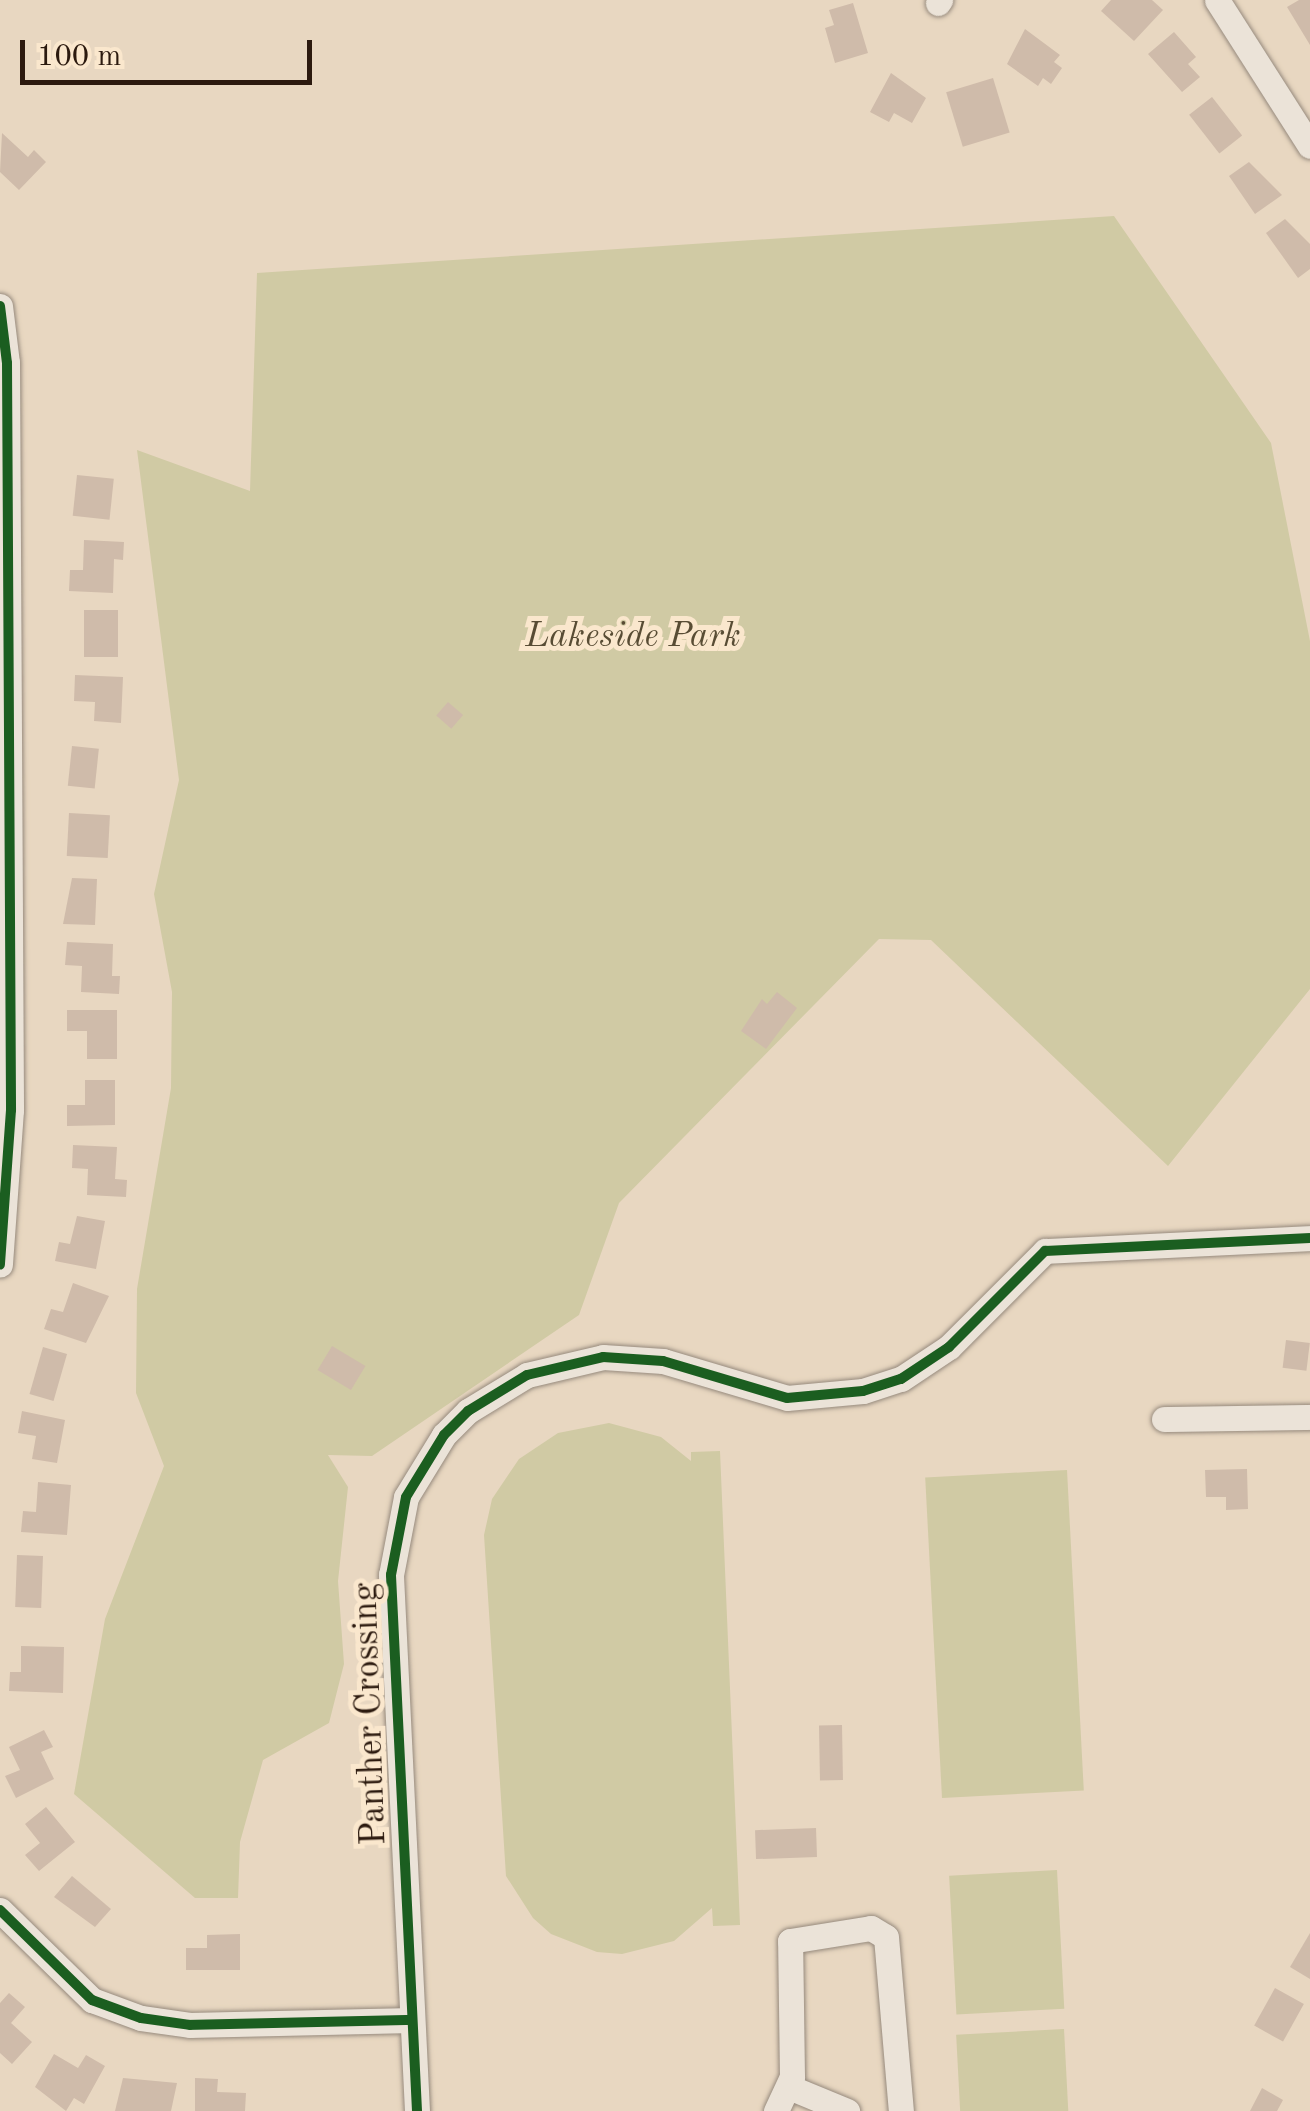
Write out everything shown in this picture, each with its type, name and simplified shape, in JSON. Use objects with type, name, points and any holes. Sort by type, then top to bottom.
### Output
[{"type":"street","points":[[1217,0],[1310,146]]},
{"type":"street","points":[[0,306],[7,363],[6,1110],[0,1265]]},
{"type":"street","name":"Panther Crossing","points":[[417,2111],[390,1575],[406,1497],[444,1435],[468,1411],[527,1375],[603,1357],[663,1360],[787,1398],[862,1391],[901,1378],[949,1347],[1044,1251],[1310,1238]]},
{"type":"street","points":[[1164,1419],[1310,1417]]},
{"type":"street","points":[[0,1910],[92,2000],[141,2018],[190,2024],[412,2020]]},
{"type":"street","points":[[776,2111],[789,2086],[790,1941],[871,1928],[886,1937],[901,2111]]},
{"type":"street","points":[[789,2086],[847,2111]]},
{"type":"green space","name":"Lakeside Park","points":[[1114,216],[1271,443],[1310,641],[1310,989],[1168,1166],[931,940],[879,939],[619,1203],[579,1315],[372,1456],[328,1455],[348,1487],[338,1581],[344,1664],[329,1723],[263,1760],[240,1842],[238,1898],[195,1898],[74,1794],[105,1619],[164,1466],[136,1393],[137,1289],[171,1088],[172,992],[154,894],[179,780],[137,450],[250,491],[257,273]]},
{"type":"green space","points":[[609,1423],[661,1437],[691,1461],[691,1452],[720,1451],[740,1925],[713,1926],[712,1908],[674,1941],[622,1954],[597,1952],[551,1934],[533,1918],[506,1876],[484,1535],[492,1499],[519,1459],[558,1433]]},
{"type":"green space","points":[[1067,1470],[1084,1791],[942,1798],[925,1477]]},
{"type":"green space","points":[[1057,1870],[1064,2009],[956,2014],[949,1876]]},
{"type":"green space","points":[[1064,2029],[1068,2111],[960,2111],[956,2035]]},
{"type":"building","points":[[1111,0],[1152,0],[1163,10],[1134,41],[1101,11]]},
{"type":"building","points":[[1299,0],[1310,0],[1310,45],[1287,7]]},
{"type":"building","points":[[853,3],[868,53],[835,63],[825,28],[834,25],[829,10]]},
{"type":"building","points":[[1025,29],[1060,55],[1054,62],[1062,68],[1051,84],[1043,78],[1038,86],[1007,64]]},
{"type":"building","points":[[1174,32],[1196,57],[1188,64],[1200,77],[1182,92],[1148,54]]},
{"type":"building","points":[[891,73],[926,98],[912,123],[894,113],[889,122],[870,112]]},
{"type":"building","points":[[993,78],[1010,133],[963,147],[946,92]]},
{"type":"building","points":[[1212,97],[1242,136],[1219,153],[1189,115]]},
{"type":"building","points":[[2,133],[28,157],[34,150],[46,162],[19,190],[0,172]]},
{"type":"building","points":[[1249,162],[1282,195],[1255,214],[1229,176]]},
{"type":"building","points":[[1285,219],[1310,244],[1310,269],[1298,278],[1266,233]]},
{"type":"building","points":[[77,475],[114,479],[110,520],[73,516]]},
{"type":"building","points":[[84,540],[124,542],[123,560],[114,559],[113,593],[69,591],[70,570],[83,570]]},
{"type":"building","points":[[84,610],[118,610],[118,657],[84,657]]},
{"type":"building","points":[[75,675],[123,677],[121,723],[94,721],[95,702],[74,701]]},
{"type":"building","points":[[448,702],[463,715],[451,729],[436,716]]},
{"type":"building","points":[[72,746],[99,749],[95,789],[68,786]]},
{"type":"building","points":[[69,813],[110,815],[108,858],[67,856]]},
{"type":"building","points":[[72,878],[97,879],[95,925],[63,924]]},
{"type":"building","points":[[67,942],[113,944],[112,976],[120,976],[119,994],[81,992],[82,966],[65,965]]},
{"type":"building","points":[[777,992],[797,1008],[766,1049],[741,1031],[762,999],[767,1004]]},
{"type":"building","points":[[67,1010],[117,1010],[117,1059],[87,1059],[87,1031],[67,1031]]},
{"type":"building","points":[[85,1080],[115,1080],[115,1125],[67,1126],[67,1105],[85,1105]]},
{"type":"building","points":[[73,1145],[117,1147],[115,1179],[127,1180],[126,1197],[87,1195],[88,1169],[72,1168]]},
{"type":"building","points":[[77,1216],[105,1221],[96,1269],[55,1261],[59,1242],[70,1244]]},
{"type":"building","points":[[73,1283],[109,1296],[86,1343],[44,1329],[51,1309],[63,1312]]},
{"type":"building","points":[[1286,1340],[1310,1343],[1306,1371],[1283,1368]]},
{"type":"building","points":[[332,1346],[365,1366],[351,1390],[318,1370]]},
{"type":"building","points":[[43,1347],[67,1354],[54,1401],[29,1394]]},
{"type":"building","points":[[22,1411],[65,1420],[57,1463],[32,1459],[36,1436],[18,1433]]},
{"type":"building","points":[[1247,1469],[1248,1509],[1226,1510],[1226,1497],[1206,1497],[1205,1470]]},
{"type":"building","points":[[38,1482],[71,1485],[67,1535],[21,1532],[23,1511],[36,1512]]},
{"type":"building","points":[[17,1555],[43,1556],[41,1608],[15,1607]]},
{"type":"building","points":[[21,1646],[64,1647],[63,1693],[9,1691],[10,1672],[21,1672]]},
{"type":"building","points":[[819,1725],[842,1725],[843,1780],[820,1780]]},
{"type":"building","points":[[44,1730],[53,1747],[41,1752],[54,1779],[16,1798],[5,1776],[20,1770],[9,1747]]},
{"type":"building","points":[[46,1807],[75,1842],[39,1871],[25,1855],[40,1843],[25,1824]]},
{"type":"building","points":[[816,1828],[817,1857],[756,1859],[755,1830]]},
{"type":"building","points":[[72,1876],[111,1909],[95,1927],[54,1897]]},
{"type":"building","points":[[1310,1933],[1310,1979],[1290,1967]]},
{"type":"building","points":[[240,1934],[240,1970],[186,1970],[186,1948],[207,1948],[207,1935]]},
{"type":"building","points":[[1275,1988],[1304,2004],[1283,2042],[1254,2026]]},
{"type":"building","points":[[9,1993],[25,2007],[11,2023],[32,2042],[12,2064],[0,2053],[0,2003]]},
{"type":"building","points":[[54,2054],[78,2068],[86,2055],[105,2066],[84,2104],[74,2098],[66,2111],[35,2087]]},
{"type":"building","points":[[123,2078],[177,2083],[171,2111],[115,2111]]},
{"type":"building","points":[[195,2078],[218,2079],[217,2092],[246,2093],[245,2111],[195,2111]]},
{"type":"building","points":[[1262,2088],[1283,2100],[1277,2111],[1250,2111]]},
{"type":"cycle path","points":[[0,306],[7,363],[11,1110],[0,1265]]},
{"type":"cycle path","points":[[417,2111],[391,1575],[406,1497],[444,1435],[468,1411],[527,1375],[603,1357],[663,1361],[787,1398],[863,1391],[901,1379],[949,1347],[1045,1251],[1310,1238]]},
{"type":"cycle path","points":[[0,1910],[92,2000],[141,2018],[190,2025],[412,2020]]}]
